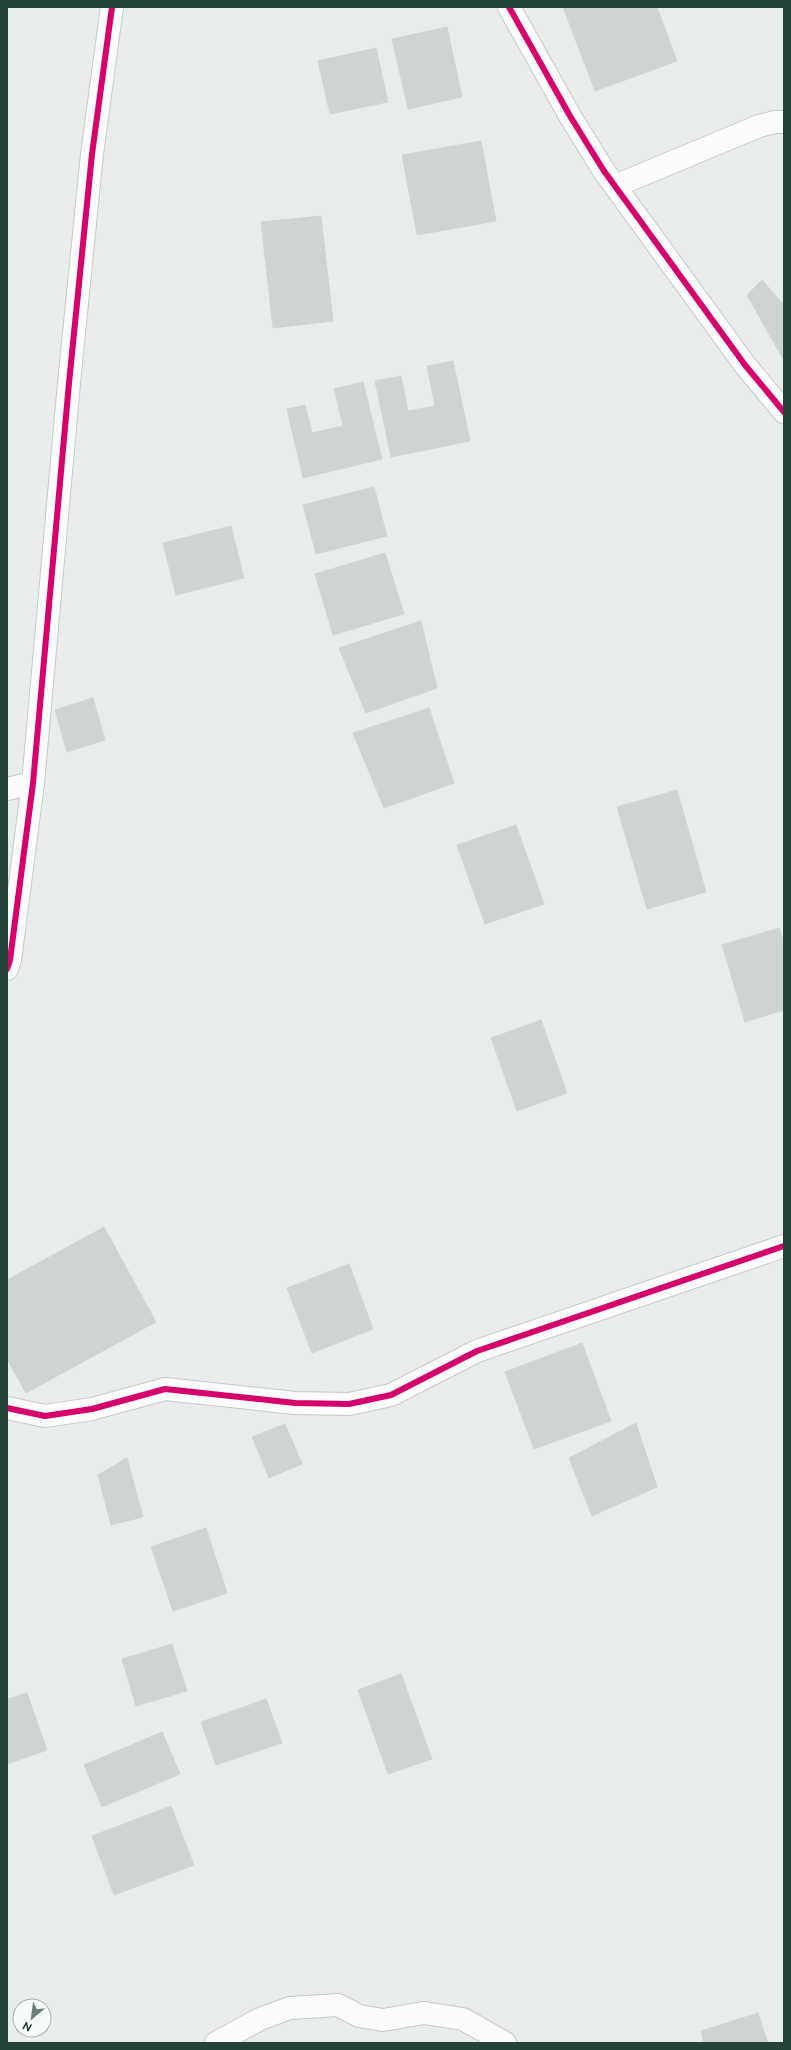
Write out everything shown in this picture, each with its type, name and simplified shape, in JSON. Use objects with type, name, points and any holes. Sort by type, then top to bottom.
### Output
[{"type":"street","points":[[7,969],[11,952],[33,783],[69,383],[92,154],[112,7]]},
{"type":"street","points":[[508,7],[570,116],[615,186],[745,365],[784,412]]},
{"type":"street","points":[[615,186],[759,126],[776,122],[784,122]]},
{"type":"street","points":[[7,789],[33,783]]},
{"type":"street","points":[[7,1408],[45,1416],[92,1409],[165,1389],[296,1403],[349,1404],[391,1395],[477,1351],[784,1246]]},
{"type":"street","points":[[216,2043],[260,2019],[290,2008],[338,2005],[359,2016],[383,2020],[424,2013],[463,2019],[505,2043]]},
{"type":"building","points":[[563,7],[657,7],[677,61],[595,91]]},
{"type":"building","points":[[447,27],[462,97],[408,109],[392,39]]},
{"type":"building","points":[[376,48],[388,102],[330,114],[318,61]]},
{"type":"building","points":[[481,141],[496,221],[417,235],[402,155]]},
{"type":"building","points":[[321,216],[333,321],[273,328],[261,222]]},
{"type":"building","points":[[762,280],[784,305],[784,361],[747,295]]},
{"type":"building","points":[[453,361],[470,441],[391,457],[375,381],[401,376],[408,411],[435,406],[427,366]]},
{"type":"building","points":[[363,382],[382,459],[303,478],[287,409],[305,405],[312,433],[343,426],[334,389]]},
{"type":"building","points":[[374,487],[387,536],[316,554],[303,505]]},
{"type":"building","points":[[231,526],[244,578],[176,595],[163,543]]},
{"type":"building","points":[[385,553],[404,614],[333,635],[315,574]]},
{"type":"building","points":[[421,621],[437,688],[366,713],[339,648]]},
{"type":"building","points":[[93,698],[105,740],[67,752],[55,710]]},
{"type":"building","points":[[429,708],[454,783],[384,808],[353,733]]},
{"type":"building","points":[[677,790],[706,892],[647,909],[617,807]]},
{"type":"building","points":[[516,825],[544,904],[485,924],[457,845]]},
{"type":"building","points":[[779,928],[784,943],[784,1010],[745,1022],[722,945]]},
{"type":"building","points":[[541,1020],[567,1093],[517,1111],[491,1038]]},
{"type":"building","points":[[104,1227],[156,1322],[26,1393],[7,1359],[7,1280]]},
{"type":"building","points":[[349,1264],[373,1329],[312,1353],[287,1288]]},
{"type":"building","points":[[582,1343],[611,1421],[534,1449],[505,1372]]},
{"type":"building","points":[[636,1423],[657,1487],[592,1516],[569,1458]]},
{"type":"building","points":[[285,1424],[302,1464],[269,1478],[252,1437]]},
{"type":"building","points":[[127,1458],[143,1517],[111,1525],[98,1475]]},
{"type":"building","points":[[206,1528],[227,1593],[173,1611],[151,1547]]},
{"type":"building","points":[[172,1644],[187,1691],[136,1706],[122,1659]]},
{"type":"building","points":[[401,1674],[432,1759],[388,1774],[358,1690]]},
{"type":"building","points":[[27,1693],[47,1750],[7,1764],[7,1699]]},
{"type":"building","points":[[266,1699],[282,1743],[216,1765],[201,1722]]},
{"type":"building","points":[[162,1732],[180,1774],[102,1807],[84,1765]]},
{"type":"building","points":[[171,1806],[194,1865],[114,1895],[92,1836]]},
{"type":"building","points":[[758,2013],[768,2043],[704,2043],[701,2031]]},
{"type":"cycle path","points":[[7,969],[10,960],[33,783],[69,383],[92,154],[112,7]]},
{"type":"cycle path","points":[[509,7],[570,116],[604,171],[745,365],[784,412]]},
{"type":"cycle path","points":[[7,1408],[45,1416],[92,1409],[165,1389],[295,1403],[349,1404],[391,1395],[477,1351],[784,1246]]}]
